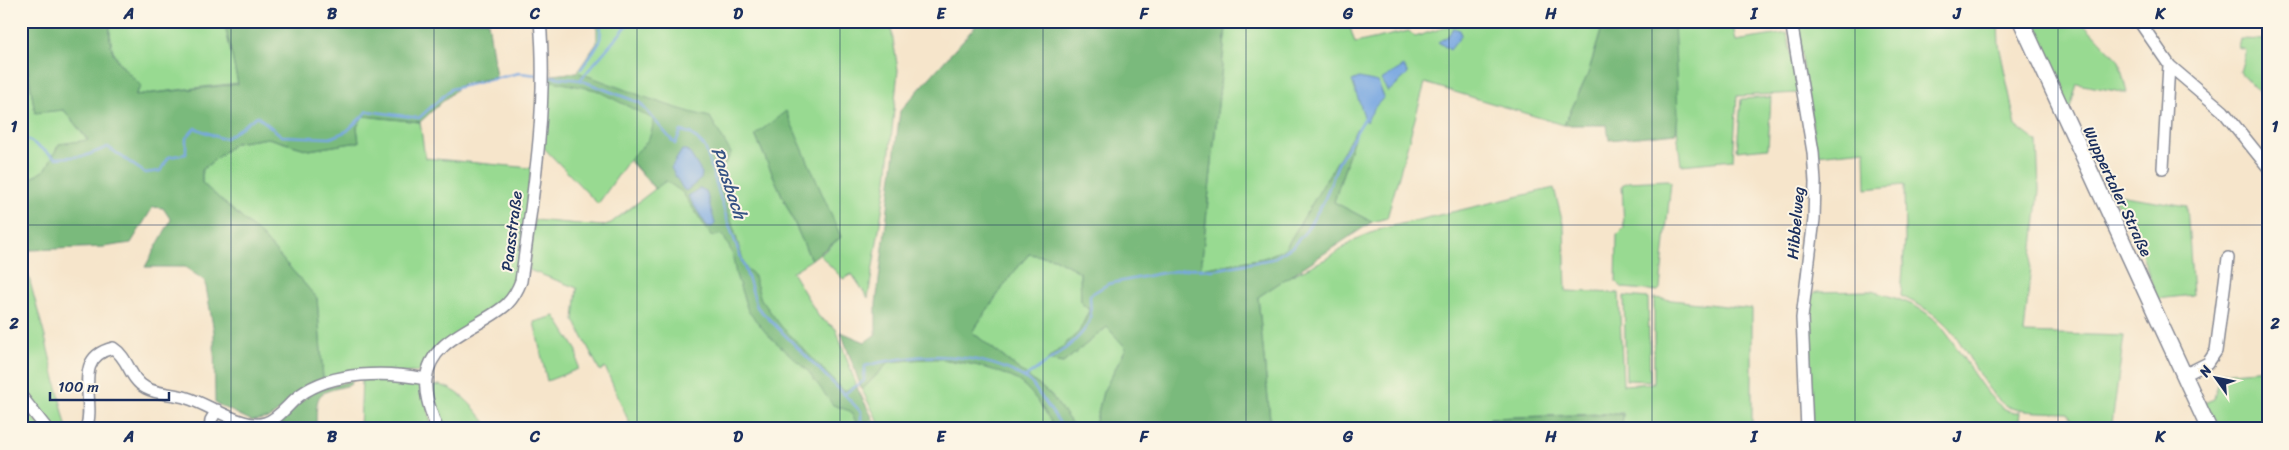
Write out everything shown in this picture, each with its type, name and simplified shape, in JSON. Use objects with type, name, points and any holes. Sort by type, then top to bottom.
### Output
[{"type":"main road","name":"Wuppertaler Straße","points":[[2021,21],[2209,429]]},
{"type":"street","name":"Paasstraße","points":[[426,379],[431,363],[442,348],[454,336],[473,327],[507,304],[522,281],[541,115],[543,70],[540,21]]},
{"type":"street","name":"Hibbelweg","points":[[1791,21],[1813,152],[1815,182],[1814,219],[1802,318],[1807,429]]},
{"type":"street","points":[[2139,21],[2169,65],[2223,111],[2268,167]]},
{"type":"street","points":[[2163,168],[2169,65]]},
{"type":"street","points":[[2184,375],[2208,363],[2216,351],[2228,258]]},
{"type":"street","points":[[86,429],[89,422],[86,381],[90,367],[98,354],[113,348],[121,352],[132,376],[144,388],[162,394],[184,397],[248,424],[264,424],[272,420],[300,395],[321,383],[367,374],[401,374],[426,379],[426,392],[437,429]]},
{"type":"street","points":[[21,396],[47,429]]},
{"type":"street","points":[[210,429],[211,420],[217,410]]},
{"type":"green space","points":[[22,21],[110,21],[111,43],[116,58],[141,86],[135,95],[238,84],[224,21],[488,21],[496,77],[462,84],[420,122],[363,116],[357,127],[359,142],[309,150],[268,138],[235,143],[202,170],[202,183],[260,234],[317,298],[323,378],[270,418],[252,421],[215,403],[214,332],[205,281],[185,267],[145,267],[171,220],[163,208],[153,207],[131,243],[104,247],[31,250],[21,229],[21,188],[24,183],[46,169],[59,144],[88,140],[64,110],[35,113],[21,29]]},
{"type":"green space","points":[[110,21],[224,21],[238,83],[135,95],[141,87],[121,64],[113,51]]},
{"type":"green space","points":[[597,21],[890,21],[898,70],[887,180],[868,298],[852,274],[843,279],[820,255],[841,237],[755,135],[811,260],[792,272],[819,317],[836,329],[858,390],[878,429],[632,429],[605,367],[600,371],[574,320],[577,288],[529,270],[534,220],[602,226],[611,223],[655,189],[629,160],[598,204],[541,145],[547,76],[577,72],[597,43]]},
{"type":"green space","points":[[980,21],[1196,21],[1226,27],[1201,269],[1264,258],[1285,249],[1357,128],[1334,202],[1372,222],[1258,297],[1271,429],[1094,429],[1103,392],[1126,348],[1107,327],[1063,363],[1047,360],[1079,332],[1090,310],[1081,303],[1080,272],[1054,258],[1029,254],[1010,277],[972,332],[1051,395],[1075,428],[1078,429],[1056,429],[1031,393],[1013,378],[991,369],[965,363],[941,359],[889,362],[862,390],[841,332],[865,342],[876,334],[876,304],[900,111]]},
{"type":"green space","points":[[1209,21],[1348,21],[1355,43],[1409,31],[1415,37],[1465,21],[1604,21],[1588,74],[1564,125],[1425,83],[1387,218],[1372,222],[1334,202],[1356,131],[1285,249],[1264,258],[1201,269],[1226,28],[1206,23]]},
{"type":"green space","points":[[1604,21],[1674,21],[1678,115],[1676,133],[1609,140],[1607,125],[1564,125],[1588,74]]},
{"type":"green space","points":[[1674,21],[1732,21],[1736,41],[1787,33],[1798,93],[1737,96],[1733,160],[1681,165],[1676,111]]},
{"type":"green space","points":[[1796,21],[1998,21],[1999,45],[2016,126],[2037,142],[2039,190],[2024,333],[2124,336],[2112,423],[2120,429],[2076,429],[2068,413],[2024,411],[2011,408],[2002,403],[1986,385],[1951,330],[1934,314],[1901,296],[1905,239],[1904,185],[1866,189],[1865,150],[1817,155]]},
{"type":"green space","points":[[2028,21],[2081,21],[2119,61],[2127,93],[2077,84],[2069,111]]},
{"type":"green space","points":[[21,29],[35,112],[64,110],[88,141],[59,144],[46,169],[24,183],[21,188]]},
{"type":"green space","points":[[2240,39],[2268,40],[2268,102],[2240,72],[2246,50],[2238,48]]},
{"type":"green space","points":[[577,72],[659,102],[710,117],[731,153],[723,168],[724,195],[745,267],[753,274],[761,299],[781,326],[844,391],[856,386],[872,417],[866,425],[868,429],[856,429],[856,422],[850,411],[833,405],[808,371],[768,335],[748,311],[736,275],[732,252],[722,234],[712,237],[682,192],[666,181],[655,189],[629,159],[643,146],[649,137],[653,126],[653,119],[596,90],[547,80],[547,76]]},
{"type":"green space","points":[[1771,97],[1768,148],[1737,151],[1741,99]]},
{"type":"green space","points":[[786,111],[841,237],[811,260],[755,135]]},
{"type":"green space","points":[[363,116],[420,122],[425,158],[531,168],[523,242],[513,292],[418,372],[323,378],[317,298],[260,234],[202,183],[202,170],[235,143],[268,138],[309,150],[359,142],[357,127]]},
{"type":"green space","points":[[1667,180],[1671,182],[1660,289],[1658,291],[1623,288],[1616,282],[1617,235],[1624,228],[1622,185],[1628,182]]},
{"type":"green space","points":[[1554,188],[1564,228],[1566,291],[1619,293],[1623,385],[1654,383],[1654,298],[1752,309],[1752,429],[1622,429],[1623,413],[1490,418],[1491,429],[1271,429],[1258,297],[1288,277],[1328,258],[1356,239],[1384,228]]},
{"type":"green space","points":[[2112,194],[2187,206],[2193,295],[2157,299],[2140,248]]},
{"type":"green space","points":[[21,229],[31,250],[23,256],[67,429],[51,428],[21,389]]},
{"type":"green space","points":[[1029,254],[1054,258],[1080,272],[1081,303],[1089,310],[1079,332],[1047,360],[1063,363],[1107,327],[1127,348],[1103,392],[1094,429],[1075,428],[1051,395],[972,332],[1010,277]]},
{"type":"green space","points":[[1871,291],[1912,305],[1934,319],[1952,341],[1989,395],[1999,405],[2009,411],[2020,412],[2018,429],[1812,429],[1807,329],[1808,295],[1817,292]]},
{"type":"green space","points":[[1624,296],[1648,298],[1650,381],[1626,380]]},
{"type":"green space","points":[[555,316],[577,351],[578,369],[547,381],[534,322]]},
{"type":"green space","points":[[934,358],[987,368],[1012,377],[1032,393],[1056,429],[882,429],[862,390],[889,362]]},
{"type":"green space","points":[[2268,369],[2268,429],[2216,429],[2204,403],[2214,399],[2219,373]]},
{"type":"green space","points":[[362,379],[392,379],[415,383],[420,387],[424,396],[432,429],[360,429]]},
{"type":"green space","points":[[353,380],[350,385],[330,390],[320,396],[317,407],[316,429],[270,429],[313,391]]},
{"type":"green space","points":[[440,385],[449,388],[463,397],[492,429],[442,429],[430,391],[434,386]]},
{"type":"green space","points":[[21,402],[43,429],[21,429]]},
{"type":"green space","points":[[1623,414],[1622,429],[1491,429],[1490,418]]},
{"type":"water","points":[[1453,28],[1460,30],[1461,36],[1450,50],[1438,42],[1448,36]]},
{"type":"water","points":[[1404,66],[1408,74],[1388,92],[1381,80]]},
{"type":"water","points":[[1359,78],[1378,82],[1384,97],[1366,122],[1352,81]]},
{"type":"water","points":[[682,150],[689,152],[702,173],[701,179],[686,191],[671,168]]},
{"type":"water","points":[[700,188],[706,191],[715,224],[712,227],[707,226],[688,196]]},
{"type":"waterway","points":[[581,69],[600,42],[601,21]]},
{"type":"waterway","points":[[580,80],[631,21]]},
{"type":"waterway","name":"Paasbach","points":[[21,139],[24,137],[56,158],[85,156],[108,147],[145,173],[160,171],[169,157],[186,154],[186,138],[195,128],[220,138],[226,138],[257,116],[282,136],[330,138],[347,131],[368,111],[419,118],[451,89],[519,73],[538,75]]},
{"type":"waterway","name":"Paasbach","points":[[546,76],[580,80],[640,103],[675,144],[681,131],[690,133],[705,147],[757,307],[844,394],[864,381],[865,366],[885,361],[928,356],[971,359],[1011,371],[1030,381],[1064,429]]},
{"type":"waterway","points":[[1025,378],[1060,353],[1077,338],[1090,319],[1090,295],[1108,284],[1194,268],[1213,270],[1272,259],[1292,247],[1306,231],[1324,201],[1339,161],[1366,116]]},
{"type":"waterway","points":[[844,394],[861,412],[861,429]]}]
